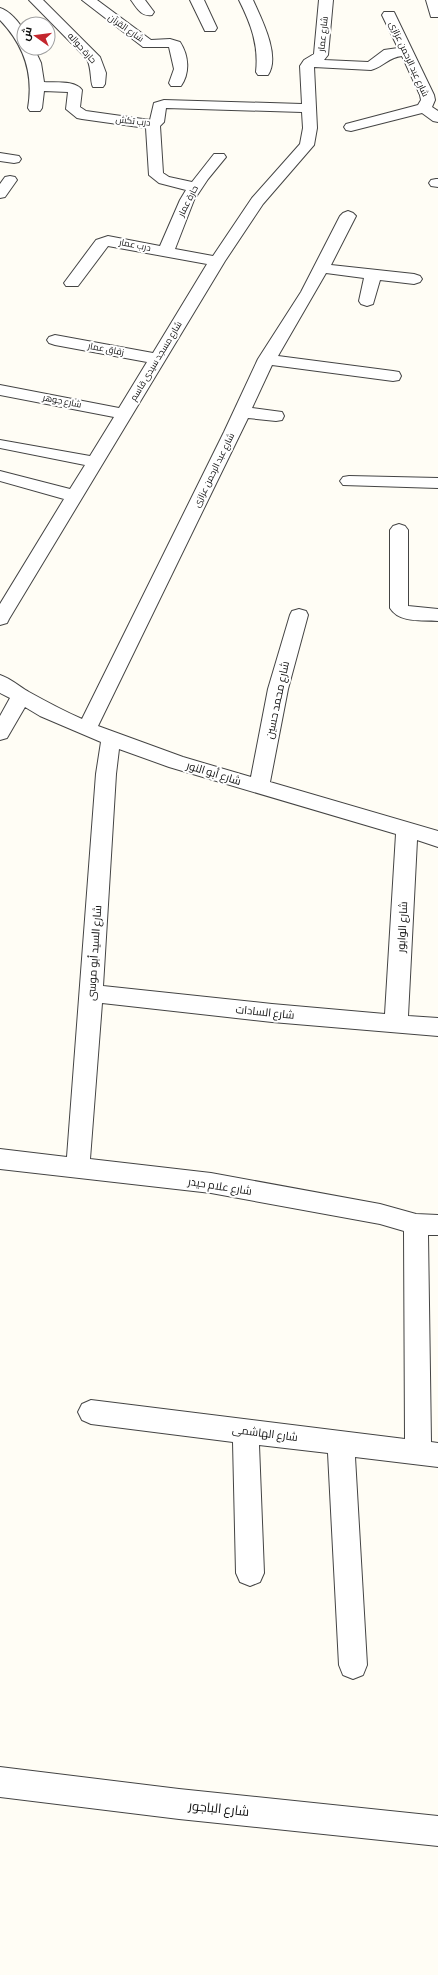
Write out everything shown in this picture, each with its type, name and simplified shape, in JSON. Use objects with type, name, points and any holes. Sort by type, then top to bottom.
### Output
[{"type":"street","name":"حارة حواله","points":[[36,0],[93,57],[99,70],[98,84]]},
{"type":"street","name":"شارع القرآن","points":[[89,0],[148,44],[170,43],[175,45],[182,64],[180,77],[176,83]]},
{"type":"street","points":[[138,0],[147,12]]},
{"type":"street","points":[[197,0],[210,28]]},
{"type":"street","points":[[246,0],[264,43],[266,58],[262,72]]},
{"type":"street","name":"شارع عمار","points":[[309,108],[307,66],[309,63],[318,59],[321,55],[326,0]]},
{"type":"street","points":[[433,0],[436,14]]},
{"type":"street","points":[[0,12],[16,30]]},
{"type":"street","name":"شارع عبد الرحمن عزازى","points":[[389,16],[427,95],[428,100],[424,108],[438,118]]},
{"type":"street","points":[[309,63],[371,66],[389,53],[407,51]]},
{"type":"street","points":[[32,56],[38,86],[35,108]]},
{"type":"street","name":"درب تكش","points":[[38,86],[71,88],[75,90],[73,109],[82,115],[153,124],[158,121],[159,106],[164,104],[309,108]]},
{"type":"street","name":"شارع مسجد سيدى قاسم","points":[[0,618],[156,359],[217,261],[257,201],[307,144],[309,138],[309,108]]},
{"type":"street","points":[[351,127],[424,108]]},
{"type":"street","points":[[386,118],[407,127]]},
{"type":"street","points":[[153,124],[156,175],[164,180],[195,187]]},
{"type":"street","points":[[0,157],[14,159]]},
{"type":"street","name":"حارة عمار","points":[[166,251],[187,200],[195,187],[219,157]]},
{"type":"street","points":[[0,194],[10,180]]},
{"type":"street","name":"شارع عبد الرحمن عزازى","points":[[87,729],[242,412],[266,359],[295,316],[348,216]]},
{"type":"street","name":"درب عمار","points":[[72,283],[103,242],[115,241],[217,261]]},
{"type":"street","points":[[321,268],[414,279]]},
{"type":"street","points":[[367,301],[373,274]]},
{"type":"street","name":"زقاق عمار","points":[[55,340],[156,359]]},
{"type":"street","points":[[266,359],[393,376]]},
{"type":"street","name":"شارع جوهر","points":[[0,390],[124,414]]},
{"type":"street","points":[[242,412],[276,416]]},
{"type":"street","points":[[3,444],[95,462]]},
{"type":"street","points":[[0,476],[74,496]]},
{"type":"street","points":[[349,481],[438,483]]},
{"type":"street","points":[[399,530],[399,608],[406,613],[438,615]]},
{"type":"street","name":"شارع محمد حسين","points":[[259,786],[278,689],[299,615]]},
{"type":"street","name":"شارع أبو النور","points":[[0,682],[7,688],[47,711],[111,739],[176,762],[438,839]]},
{"type":"street","points":[[0,733],[21,696]]},
{"type":"street","name":"شارع السيد أبو موسى","points":[[78,1167],[92,993],[106,774],[111,739]]},
{"type":"street","name":"شارع الوابور","points":[[396,1024],[407,830]]},
{"type":"street","name":"شارع السادات","points":[[92,993],[272,1013],[438,1028]]},
{"type":"street","name":"شارع علام حيدر","points":[[0,1158],[211,1183],[380,1214],[427,1225]]},
{"type":"street","points":[[427,1225],[428,1454]]},
{"type":"street","name":"شارع الهاشمى","points":[[91,1412],[246,1430],[428,1454]]},
{"type":"street","points":[[246,1430],[250,1573]]},
{"type":"street","points":[[341,1443],[353,1665]]},
{"type":"street","name":"شارع الباجور","points":[[0,1782],[187,1805],[438,1831]]}]
